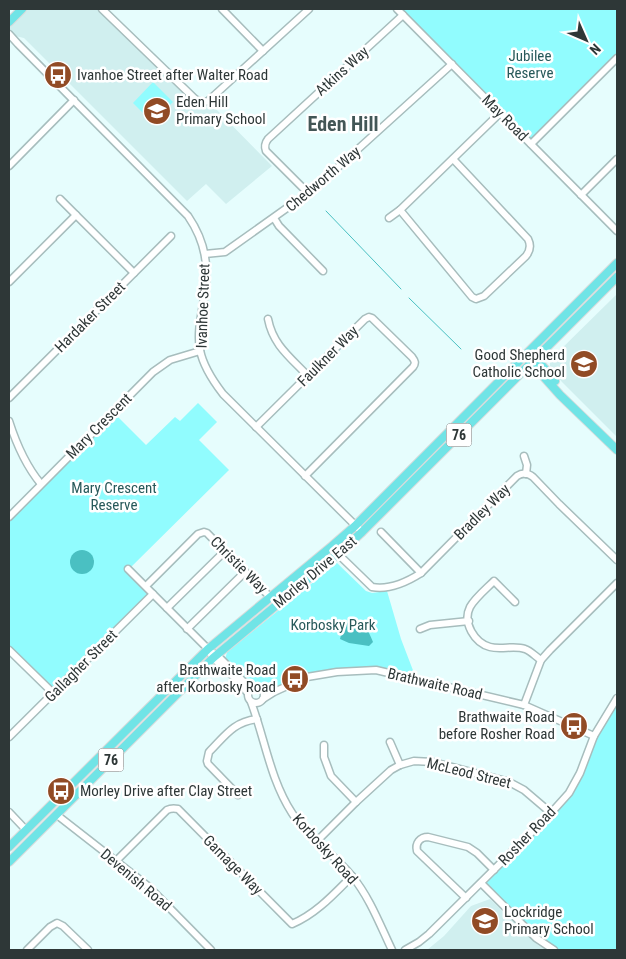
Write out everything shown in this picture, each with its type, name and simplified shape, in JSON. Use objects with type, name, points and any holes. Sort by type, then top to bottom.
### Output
[{"type":"main road","points":[[9,15],[15,9]]},
{"type":"main road","points":[[9,22],[22,9]]},
{"type":"main road","name":"Morley Drive East","points":[[9,847],[208,649],[355,526],[617,263]]},
{"type":"main road","name":"Morley Drive East","points":[[9,862],[215,657],[362,532],[617,277]]},
{"type":"main road","points":[[532,361],[533,350],[537,344]]},
{"type":"main road","points":[[512,369],[525,361],[537,361],[540,363],[567,397],[617,450]]},
{"type":"street","points":[[102,9],[200,102],[208,101],[309,9]]},
{"type":"street","points":[[222,9],[263,51]]},
{"type":"street","name":"May Road","points":[[397,9],[616,230]]},
{"type":"street","name":"Atkins Way","points":[[308,193],[266,151],[266,142],[403,15]]},
{"type":"street","name":"Ivanhoe Street","points":[[9,34],[188,216],[198,234],[205,254],[206,281],[200,320],[200,351],[205,366],[223,394],[362,532]]},
{"type":"street","points":[[530,144],[617,58]]},
{"type":"street","name":"Chedworth Way","points":[[205,254],[225,252],[315,188],[452,64]]},
{"type":"street","points":[[9,166],[74,100]]},
{"type":"street","points":[[389,218],[400,210],[500,113]]},
{"type":"street","points":[[400,210],[469,295],[476,299],[484,296],[526,256],[530,248],[528,239],[453,158]]},
{"type":"street","points":[[581,195],[617,159]]},
{"type":"street","points":[[60,199],[134,273]]},
{"type":"street","points":[[9,282],[76,215]]},
{"type":"street","points":[[274,218],[279,226],[323,271]]},
{"type":"street","name":"Hardaker Street","points":[[9,398],[171,236]]},
{"type":"street","name":"Faulkner Way","points":[[256,428],[369,317],[412,357],[415,360],[415,364],[410,371],[305,476]]},
{"type":"street","points":[[268,319],[275,340],[308,376]]},
{"type":"street","name":"Mary Crescent","points":[[9,517],[153,372],[170,360],[200,351]]},
{"type":"street","points":[[9,421],[18,447],[41,484]]},
{"type":"street","points":[[524,456],[527,465],[526,474],[530,474],[617,560]]},
{"type":"street","name":"Bradley Way","points":[[338,554],[372,587],[389,587],[411,580],[421,573],[517,476],[522,473],[526,474]]},
{"type":"street","name":"Christie Way","points":[[146,586],[198,534],[204,532],[270,597]]},
{"type":"street","points":[[381,532],[421,573]]},
{"type":"street","points":[[166,608],[225,551]]},
{"type":"street","points":[[128,569],[249,690]]},
{"type":"street","points":[[187,628],[245,572]]},
{"type":"street","points":[[515,602],[494,581],[469,609],[468,621],[472,633],[484,645],[492,648],[524,649],[541,660]]},
{"type":"street","points":[[524,705],[541,660],[617,583]]},
{"type":"street","name":"Gallagher Street","points":[[9,737],[153,594]]},
{"type":"street","points":[[420,629],[430,625],[468,621]]},
{"type":"street","points":[[9,650],[53,694]]},
{"type":"street","name":"Brathwaite Road","points":[[262,700],[274,692],[307,677],[323,673],[376,670],[524,705],[594,736]]},
{"type":"street","points":[[238,795],[208,764],[207,756],[234,726],[257,717],[264,692],[258,686],[249,690]]},
{"type":"street","points":[[249,690],[248,698],[251,702],[256,703],[262,700]]},
{"type":"street","name":"Brathwaite Road","points":[[264,692],[274,692]]},
{"type":"street","name":"Korbosky Road","points":[[251,702],[271,767],[292,814],[352,876],[373,909],[392,950]]},
{"type":"street","name":"Rosher Road","points":[[405,950],[429,934],[569,793],[580,773],[594,736],[616,702]]},
{"type":"street","points":[[390,742],[400,765]]},
{"type":"street","points":[[324,744],[324,757],[332,776],[356,802]]},
{"type":"street","name":"McLeod Street","points":[[317,841],[383,776],[400,765],[414,761],[433,762],[509,782],[524,790],[551,813]]},
{"type":"street","name":"Gamage Way","points":[[116,861],[167,810],[174,808],[178,809],[292,924],[323,905],[352,876]]},
{"type":"street","points":[[9,812],[26,830]]},
{"type":"street","name":"Devenish Road","points":[[57,815],[148,886],[211,950]]},
{"type":"street","points":[[466,898],[418,851],[417,844],[422,838],[428,837],[468,847],[494,870]]},
{"type":"street","points":[[481,883],[536,938],[554,950]]},
{"type":"street","points":[[27,950],[50,927],[57,923],[63,926],[88,950]]},
{"type":"shaded area","name":"Eden Hill Primary School","points":[[22,9],[102,9],[194,98],[208,101],[272,166],[226,204],[206,184],[187,201],[24,38],[9,34],[9,22]]},
{"type":"shaded area","name":"Good Shepherd Catholic School","points":[[617,294],[617,437],[562,382],[550,368],[550,360]]},
{"type":"shaded area","points":[[82,550],[87,551],[93,557],[93,567],[87,573],[82,574],[77,573],[71,567],[70,562],[71,557],[77,551]]},
{"type":"shaded area","points":[[356,620],[365,626],[373,642],[369,646],[349,643],[340,639],[346,623]]},
{"type":"shaded area","name":"Lockridge Primary School","points":[[490,899],[538,945],[547,950],[427,950],[444,936],[471,906]]},
{"type":"green space","name":"Jubilee Reserve","points":[[397,9],[617,9],[617,58],[531,144]]},
{"type":"green space","points":[[153,82],[173,102],[152,122],[133,103]]},
{"type":"green space","name":"Mary Crescent Reserve","points":[[198,403],[217,422],[199,440],[229,470],[129,569],[153,594],[53,693],[9,650],[9,517],[113,412],[146,445],[175,417],[180,421]],"holes":[[[71,558],[94,559],[93,566],[71,566]]]},
{"type":"green space","name":"Korbosky Park","points":[[337,563],[366,591],[372,593],[387,591],[401,639],[414,673],[376,668],[327,671],[268,689],[249,686],[225,660],[227,652]]},
{"type":"green space","points":[[615,706],[617,708],[617,950],[554,950],[482,885],[551,820],[570,795],[596,740]]},
{"type":"waterway","points":[[326,211],[401,289]]},
{"type":"waterway","points":[[409,298],[461,349]]},
{"type":"place","name":"Ivanhoe Street after Walter Road","points":[[58,75]]},
{"type":"place","name":"Eden Hill Primary School","points":[[157,111]]},
{"type":"place","name":"Good Shepherd Catholic School","points":[[584,364]]},
{"type":"place","name":"Brathwaite Road after Korbosky Road","points":[[295,679]]},
{"type":"place","name":"Brathwaite Road before Rosher Road","points":[[574,726]]},
{"type":"place","name":"Morley Drive after Clay Street","points":[[61,791]]},
{"type":"place","name":"Lockridge Primary School","points":[[485,921]]},
{"type":"district","name":"Eden Hill","points":[[343,124]]}]
